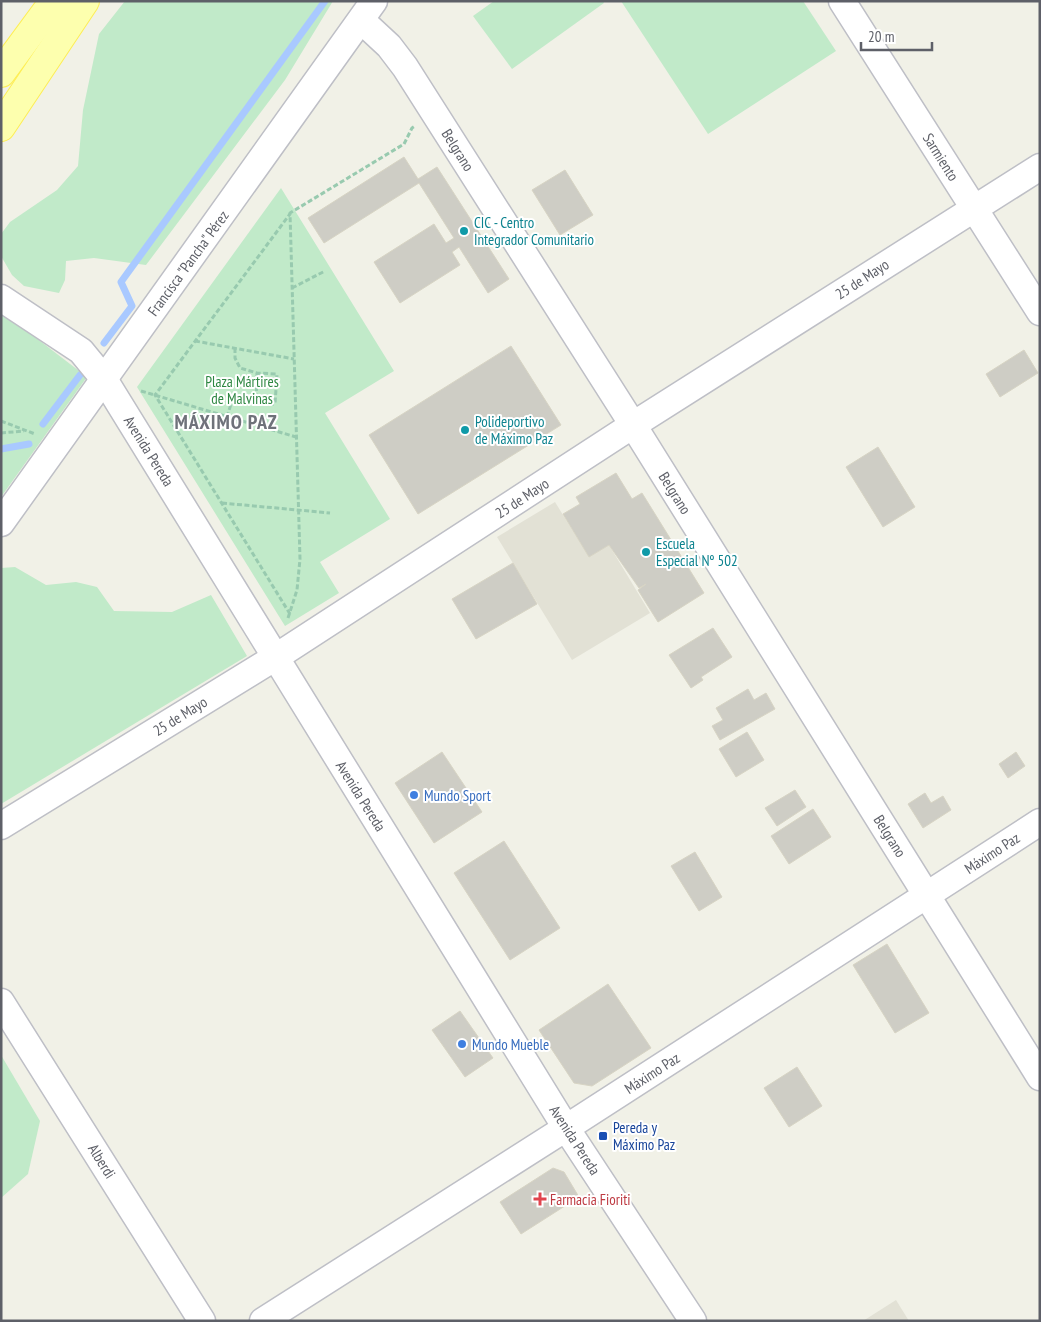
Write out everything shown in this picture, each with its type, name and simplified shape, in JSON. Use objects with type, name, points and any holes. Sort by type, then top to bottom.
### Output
[{"type":"main road","points":[[1,72],[54,1]]},
{"type":"main road","points":[[1,127],[85,1]]},
{"type":"street","name":"Sarmiento","points":[[842,1],[1040,312]]},
{"type":"street","name":"Belgrano","points":[[367,11],[405,67],[633,425],[1040,1077]]},
{"type":"street","name":"Francisca \"Pancha\" Pérez","points":[[1,523],[367,11]]},
{"type":"street","name":"25 de Mayo","points":[[1,826],[276,657],[633,425],[1040,167]]},
{"type":"street","name":"Avenida Pereda","points":[[1,298],[80,352],[104,380],[566,1128],[693,1321]]},
{"type":"street","name":"Máximo Paz","points":[[263,1321],[1040,822]]},
{"type":"street","name":"Alberdi","points":[[1,1002],[202,1321]]},
{"type":"path","points":[[155,395],[290,213],[404,144],[412,128],[435,114]]},
{"type":"path","points":[[276,657],[290,614],[299,575],[290,213]]},
{"type":"path","points":[[292,288],[325,271]]},
{"type":"path","points":[[195,341],[294,359]]},
{"type":"path","points":[[228,417],[231,404],[235,402],[275,404],[276,374],[257,373],[240,368],[235,358],[235,348]]},
{"type":"path","points":[[256,403],[257,373]]},
{"type":"path","points":[[104,380],[296,437]]},
{"type":"path","points":[[155,395],[290,614]]},
{"type":"path","points":[[1,421],[27,431],[1,433]]},
{"type":"path","points":[[221,503],[330,513]]},
{"type":"shaded area","points":[[555,502],[589,557],[609,545],[650,613],[572,660],[497,537]]},
{"type":"shaded area","points":[[896,1300],[909,1321],[863,1321]]},
{"type":"green space","points":[[125,1],[333,1],[285,80],[146,265],[94,258],[66,261],[65,280],[59,293],[24,286],[12,275],[1,256],[1,234],[10,222],[57,190],[78,166],[83,110],[99,34]]},
{"type":"green space","points":[[494,1],[603,1],[604,3],[512,69],[473,16]]},
{"type":"green space","points":[[621,1],[803,1],[836,51],[708,134]]},
{"type":"green space","name":"Plaza Mártires de Malvinas","points":[[281,188],[394,371],[325,413],[390,519],[320,562],[339,593],[285,626],[137,387]]},
{"type":"green space","points":[[1,311],[87,377],[1,497]]},
{"type":"green space","points":[[15,567],[46,585],[76,582],[97,587],[114,611],[172,612],[211,595],[247,656],[1,804],[1,568]]},
{"type":"green space","points":[[1,1055],[40,1121],[28,1174],[1,1198]]},
{"type":"building","name":"CIC - Centro Integrador Comunitario","points":[[404,157],[418,179],[437,167],[509,279],[488,293],[459,247],[452,252],[460,265],[400,303],[374,262],[434,224],[446,243],[454,238],[419,183],[324,243],[308,218]]},
{"type":"building","points":[[565,170],[593,215],[560,235],[532,190]]},
{"type":"building","name":"Polideportivo de Máximo Paz","points":[[511,346],[561,425],[418,514],[369,435]]},
{"type":"building","points":[[1024,350],[1038,373],[1000,397],[986,374]]},
{"type":"building","points":[[878,447],[915,507],[883,527],[846,467]]},
{"type":"building","name":"Escuela Especial Nº 502","points":[[616,473],[632,499],[642,493],[704,593],[658,622],[638,590],[646,584],[639,588],[609,545],[589,557],[563,514],[580,504],[576,497]]},
{"type":"building","points":[[513,563],[537,604],[476,639],[452,599]]},
{"type":"building","points":[[713,628],[732,657],[701,677],[703,680],[691,688],[669,655]]},
{"type":"building","points":[[748,689],[754,700],[766,693],[775,709],[720,740],[712,726],[723,720],[716,708]]},
{"type":"building","points":[[747,732],[764,760],[736,777],[719,749]]},
{"type":"building","points":[[442,752],[482,812],[434,843],[395,783]]},
{"type":"building","points":[[1016,752],[1025,766],[1008,778],[999,764]]},
{"type":"building","points":[[795,790],[806,807],[777,826],[765,808]]},
{"type":"building","points":[[925,793],[931,803],[943,796],[951,810],[923,828],[908,804]]},
{"type":"building","points":[[813,809],[831,837],[789,864],[771,836]]},
{"type":"building","points":[[504,841],[560,928],[510,960],[454,873]]},
{"type":"building","points":[[695,852],[722,897],[699,911],[671,866]]},
{"type":"building","points":[[887,944],[929,1013],[895,1033],[853,965]]},
{"type":"building","points":[[608,984],[651,1048],[592,1086],[574,1083],[539,1030]]},
{"type":"building","name":"Mundo Mueble","points":[[460,1011],[493,1058],[465,1077],[432,1030]]},
{"type":"building","points":[[797,1067],[822,1106],[789,1127],[764,1088]]},
{"type":"building","name":"Farmacia Fioriti","points":[[553,1168],[564,1172],[579,1197],[521,1234],[500,1202]]},
{"type":"waterway","points":[[104,343],[132,306],[121,282],[325,1]]},
{"type":"waterway","points":[[43,424],[80,375]]},
{"type":"waterway","points":[[1,449],[29,444]]},
{"type":"place","name":"CIC - Centro Integrador Comunitario","points":[[464,231]]},
{"type":"place","name":"Polideportivo de Máximo Paz","points":[[465,430]]},
{"type":"place","name":"Escuela Especial Nº 502","points":[[646,552]]},
{"type":"place","name":"Mundo Sport","points":[[414,795]]},
{"type":"place","name":"Mundo Mueble","points":[[462,1044]]},
{"type":"place","name":"Pereda y Máximo Paz","points":[[603,1136]]},
{"type":"place","name":"Farmacia Fioriti","points":[[540,1199]]},
{"type":"district","name":"MÁXIMO PAZ","points":[[226,422]]}]
